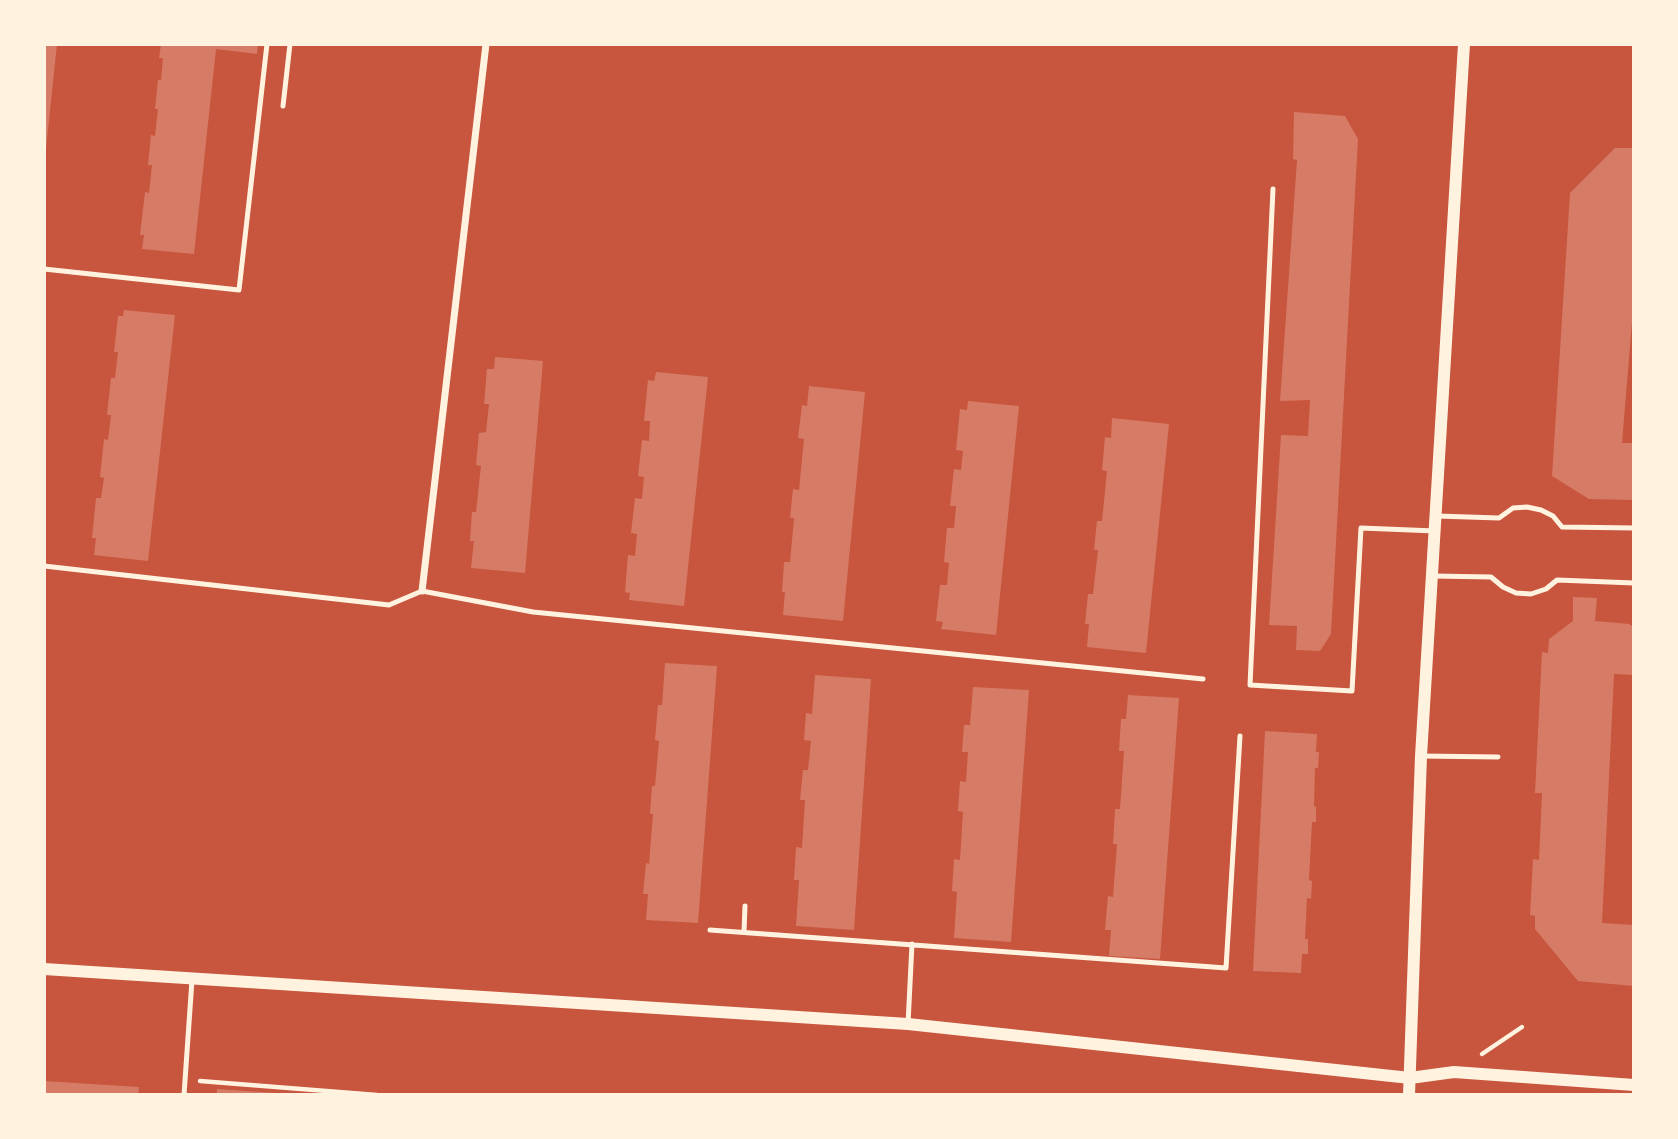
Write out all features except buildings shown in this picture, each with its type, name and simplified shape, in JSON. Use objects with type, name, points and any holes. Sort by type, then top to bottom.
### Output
[{"type":"street","points":[[422,591],[485,44]]},
{"type":"street","points":[[1409,1095],[1422,756],[1464,44]]},
{"type":"street","points":[[44,970],[908,1024],[1410,1078],[1454,1072],[1634,1085]]},
{"type":"lane","points":[[44,269],[239,290],[267,44]]},
{"type":"lane","points":[[283,106],[290,44]]},
{"type":"lane","points":[[1273,189],[1250,685],[1352,691],[1361,527],[1435,531]]},
{"type":"lane","points":[[1436,516],[1499,518],[1513,509],[1527,507],[1553,516],[1562,527],[1634,528]]},
{"type":"lane","points":[[44,566],[389,605],[422,591],[533,612],[1203,678]]},
{"type":"lane","points":[[1432,576],[1491,577],[1516,593],[1531,594],[1546,589],[1557,580],[1634,583]]},
{"type":"lane","points":[[710,930],[1226,968],[1240,736]]},
{"type":"lane","points":[[1422,756],[1498,757]]},
{"type":"lane","points":[[744,932],[745,906]]},
{"type":"lane","points":[[908,1024],[912,944]]},
{"type":"lane","points":[[184,1095],[192,979]]},
{"type":"path","points":[[1454,1072],[1522,1027]]},
{"type":"path","points":[[185,1080],[377,1095]]}]
